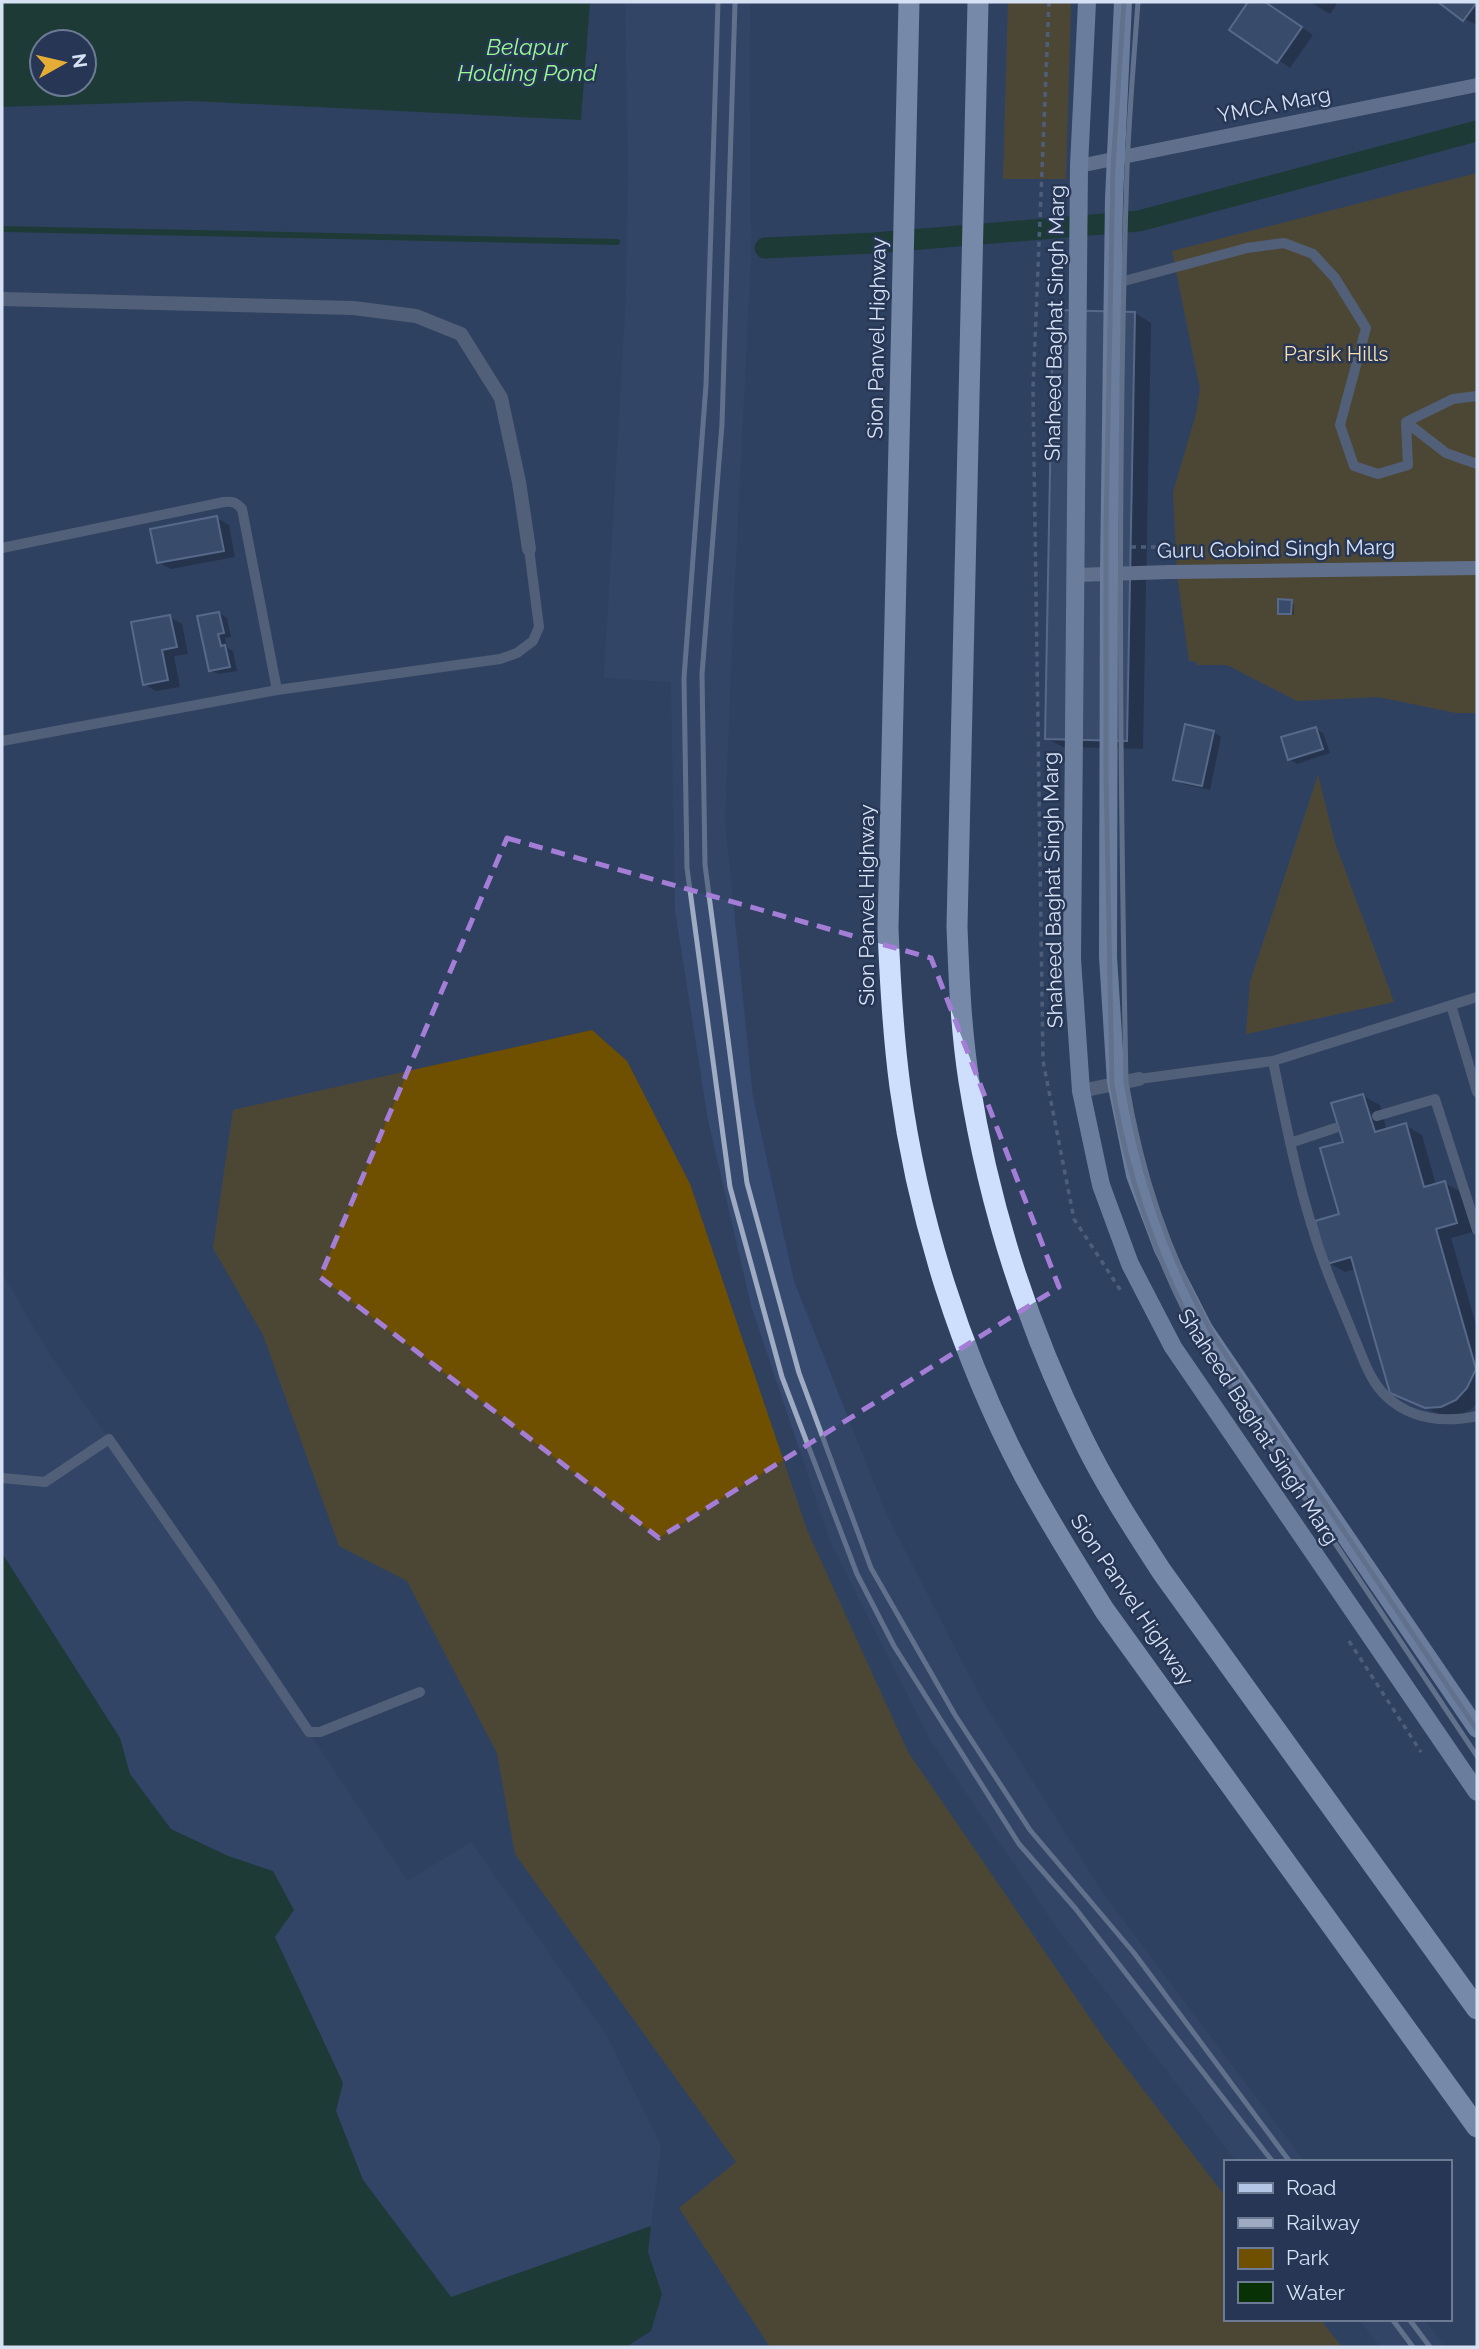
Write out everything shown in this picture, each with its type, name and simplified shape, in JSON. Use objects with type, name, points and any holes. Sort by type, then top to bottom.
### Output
[{"type":"highway","name":"Sion Panvel Highway","points":[[909,2],[888,928],[892,1009],[901,1089],[915,1169],[934,1247],[988,1400],[1062,1544],[1105,1611],[1477,2127]]},
{"type":"highway","name":"Sion Panvel Highway","points":[[978,2],[957,928],[960,1004],[969,1080],[982,1154],[1000,1228],[1023,1301],[1052,1372],[1084,1441],[1121,1508],[1162,1572],[1477,2009]]},
{"type":"main road","name":"Shaheed Baghat Singh Marg","points":[[1087,2],[1077,275],[1072,958],[1081,1091],[1101,1185],[1130,1264],[1173,1348],[1477,1792]]},
{"type":"main road","name":"Shaheed Baghat Singh Marg","points":[[1124,2],[1114,199],[1108,957],[1116,1082],[1135,1175],[1163,1249],[1204,1329],[1477,1729]]},
{"type":"main road","name":"YMCA Marg","points":[[1079,166],[1477,85]]},
{"type":"main road","name":"Guru Gobind Singh Marg","points":[[1075,575],[1477,568]]},
{"type":"street","points":[[2,299],[353,308],[416,316],[461,334],[500,398],[519,482],[529,549]]},
{"type":"street","points":[[1081,1091],[1139,1079]]},
{"type":"lane","points":[[1113,279],[1247,248],[1284,243],[1313,254],[1335,278],[1366,328],[1340,425],[1354,466],[1378,474],[1408,465],[1406,422]]},
{"type":"lane","points":[[1406,422],[1453,399],[1477,396]]},
{"type":"lane","points":[[1406,422],[1446,453],[1477,464]]},
{"type":"lane","points":[[2,548],[224,502],[237,504],[242,509],[277,690]]},
{"type":"lane","points":[[2,741],[277,690],[500,659],[517,653],[533,641],[539,627],[529,549]]},
{"type":"lane","points":[[1139,1079],[1273,1061],[1477,997]]},
{"type":"lane","points":[[1451,1005],[1477,1092]]},
{"type":"lane","points":[[1273,1061],[1290,1143],[1325,1266],[1372,1381],[1406,1411],[1432,1419],[1477,1416]]},
{"type":"lane","points":[[1377,1116],[1435,1099],[1477,1230]]},
{"type":"lane","points":[[1290,1143],[1335,1128]]},
{"type":"lane","points":[[2,1478],[45,1482],[109,1438],[309,1732],[320,1732],[420,1692]]},
{"type":"path","points":[[1131,547],[1170,547]]},
{"type":"highlighted area","points":[[507,838],[931,958],[1059,1287],[659,1538],[320,1277]]},
{"type":"shaded area","points":[[625,2],[750,2],[751,259],[725,821],[753,1097],[794,1281],[885,1511],[980,1697],[1104,1895],[1303,2160],[1235,2160],[1057,1928],[931,1741],[831,1544],[751,1305],[708,1120],[675,910],[671,682],[604,678],[626,296],[628,167]]},
{"type":"shaded area","points":[[2,1273],[47,1350],[211,1586],[408,1881],[471,1842],[607,2036],[661,2145],[651,2226],[451,2297],[363,2180],[336,2111],[343,2083],[275,1937],[273,1872],[228,1856],[171,1829],[130,1774],[120,1738],[2,1553]]},
{"type":"shaded area","points":[[1360,2321],[1426,2321],[1445,2347],[1380,2347]]},
{"type":"green space","points":[[1008,2],[1071,2],[1066,179],[1003,179]]},
{"type":"green space","name":"Parsik Hills","points":[[1477,173],[1477,713],[1456,713],[1378,697],[1297,701],[1227,665],[1197,665],[1197,662],[1189,661],[1177,574],[1173,492],[1196,414],[1200,389],[1172,251]]},
{"type":"green space","points":[[1318,775],[1335,843],[1394,1002],[1246,1034],[1250,982]]},
{"type":"green space","points":[[592,1030],[627,1061],[690,1184],[807,1530],[908,1752],[1105,2040],[1224,2195],[1224,2321],[1322,2321],[1342,2347],[770,2347],[679,2208],[736,2162],[515,1854],[497,1753],[407,1581],[339,1546],[263,1335],[213,1248],[233,1110]]},
{"type":"water","name":"Belapur Holding Pond","points":[[2,2],[590,2],[581,120],[191,101],[2,107]]},
{"type":"water","points":[[2,1553],[120,1738],[130,1774],[171,1829],[228,1856],[273,1871],[294,1910],[275,1937],[343,2083],[336,2111],[363,2180],[451,2297],[651,2226],[648,2252],[662,2294],[651,2331],[626,2347],[2,2347]]},
{"type":"building","points":[[1248,2],[1265,2],[1302,27],[1277,63],[1229,30]]},
{"type":"building","points":[[1438,2],[1477,2],[1463,21]]},
{"type":"building","points":[[1053,310],[1135,312],[1127,741],[1045,739]]},
{"type":"building","points":[[217,516],[224,551],[157,563],[150,529]]},
{"type":"building","points":[[1278,599],[1292,600],[1291,614],[1278,614]]},
{"type":"building","points":[[219,612],[224,633],[218,634],[221,646],[225,645],[230,667],[209,671],[197,616]]},
{"type":"building","points":[[170,615],[177,647],[162,650],[168,680],[143,685],[131,622]]},
{"type":"building","points":[[1185,724],[1214,731],[1202,786],[1173,780]]},
{"type":"building","points":[[1316,727],[1323,749],[1288,760],[1281,737]]},
{"type":"building","points":[[1363,1094],[1375,1132],[1406,1123],[1424,1187],[1445,1181],[1457,1223],[1436,1229],[1476,1369],[1467,1388],[1456,1400],[1441,1407],[1425,1408],[1390,1393],[1351,1257],[1327,1264],[1315,1221],[1339,1214],[1320,1148],[1343,1142],[1331,1103]]},
{"type":"waterway","points":[[765,248],[874,243],[1139,221],[1477,131]]},
{"type":"waterway","points":[[2,229],[617,242]]},
{"type":"railway","points":[[718,2],[706,385],[684,678],[687,868],[730,1187],[782,1377],[857,1574],[894,1646],[1019,1844],[1075,1908],[1271,2160]]},
{"type":"railway","points":[[735,2],[722,424],[702,674],[705,865],[747,1183],[799,1373],[871,1568],[955,1715],[1030,1830],[1134,1953],[1289,2160]]},
{"type":"railway","points":[[1124,2],[1113,167],[1106,527],[1106,775],[1112,1084],[1118,1119],[1145,1218],[1171,1282],[1202,1344],[1477,1756]]},
{"type":"railway","points":[[1138,2],[1127,170],[1121,512],[1126,1082],[1132,1117],[1149,1182],[1170,1244],[1214,1337],[1477,1730]]},
{"type":"railway","points":[[1394,2321],[1413,2347]]},
{"type":"railway","points":[[1410,2321],[1430,2347]]}]
